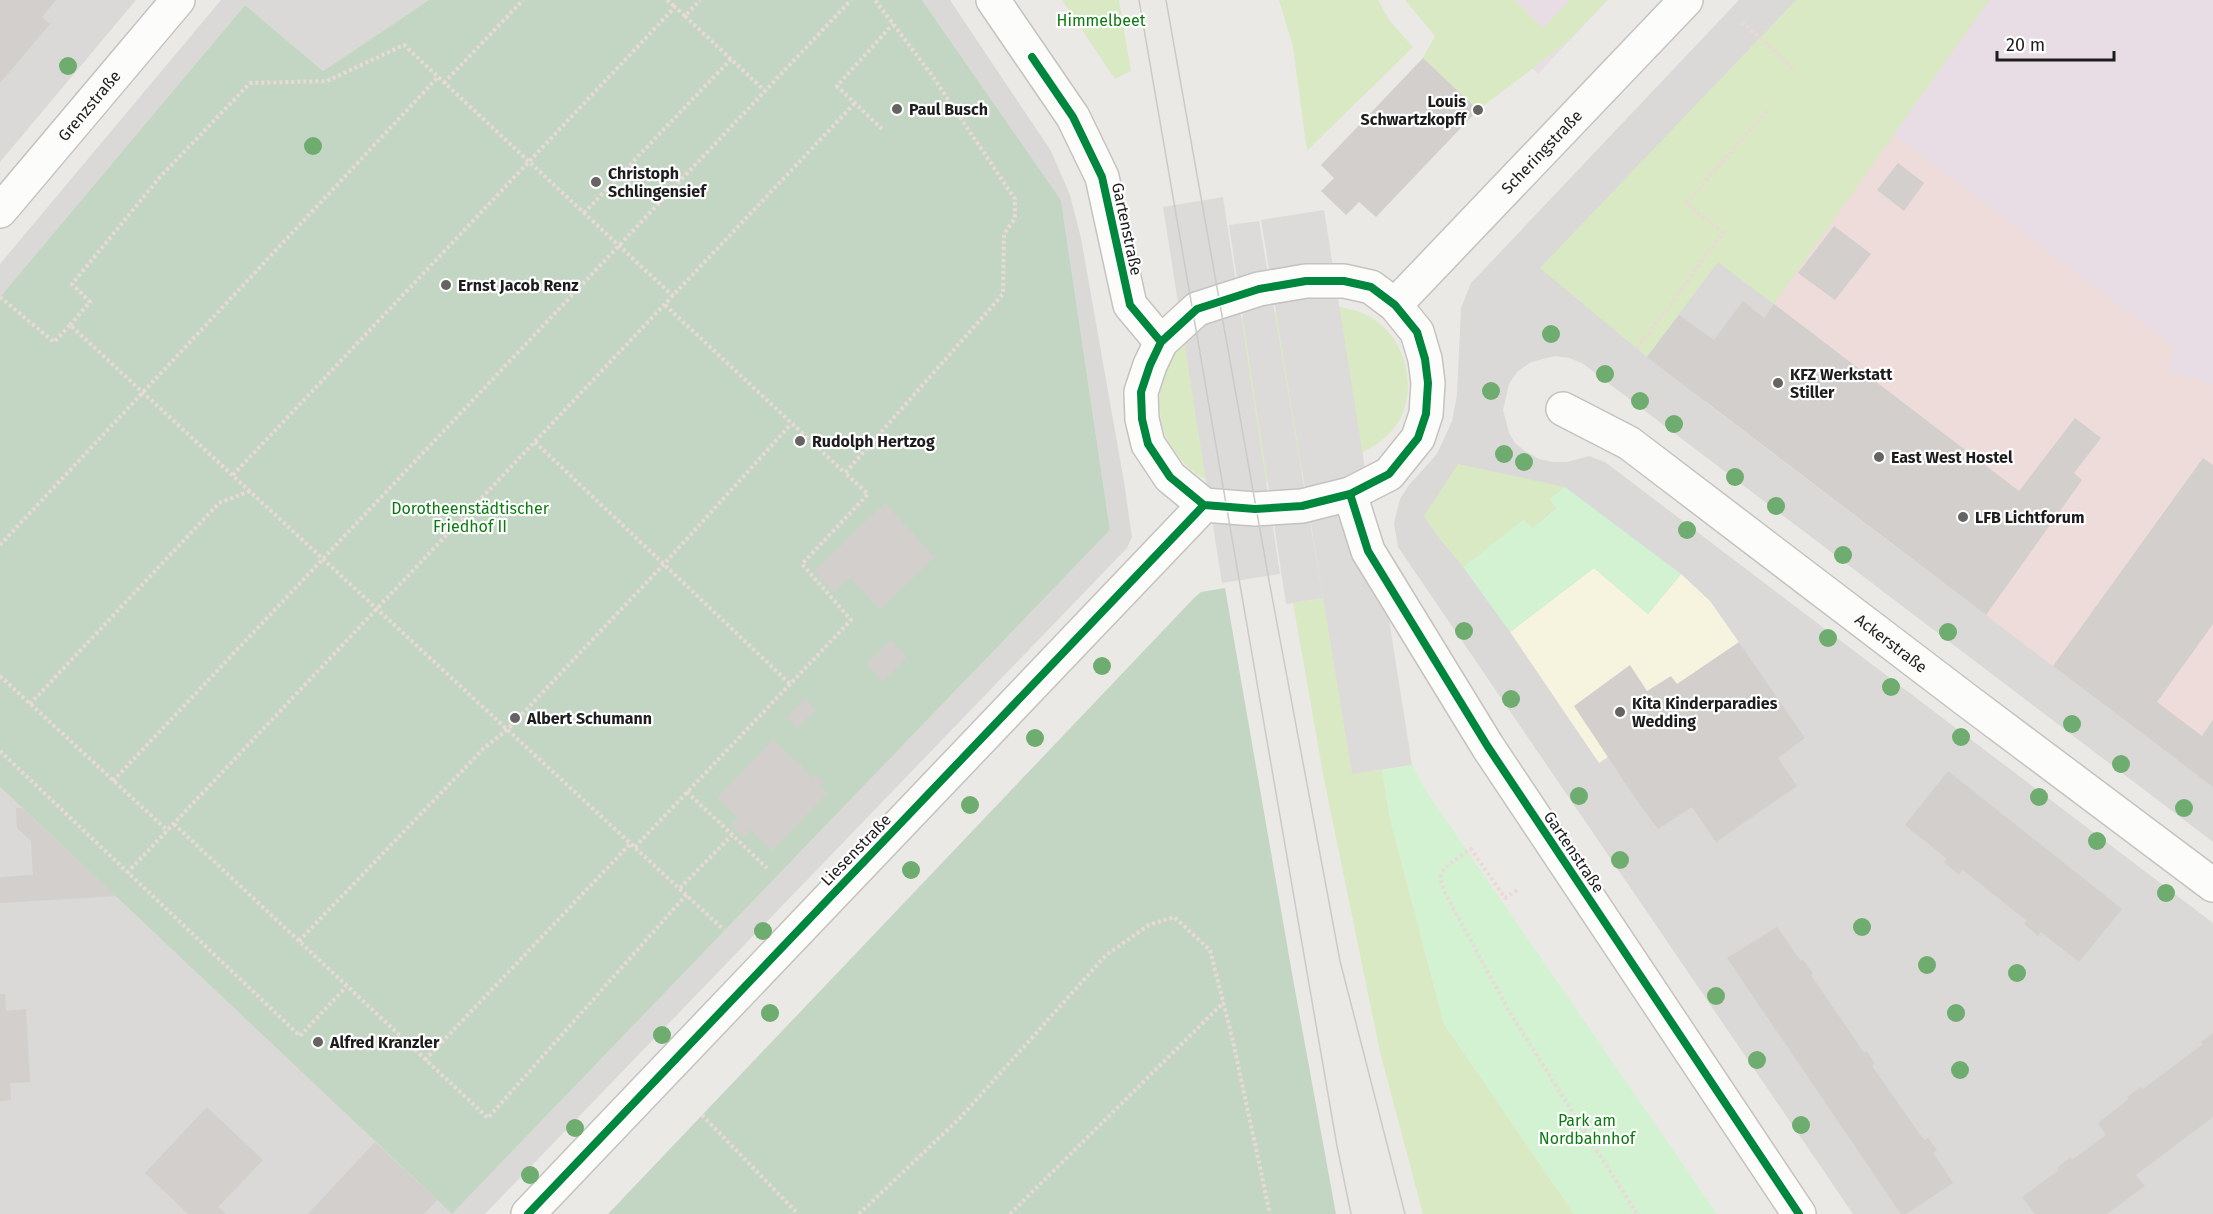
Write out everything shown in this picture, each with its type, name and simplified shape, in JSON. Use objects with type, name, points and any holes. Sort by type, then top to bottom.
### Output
[{"type":"street","name":"Grenzstraße","points":[[0,211],[178,0]]},
{"type":"street","name":"Gartenstraße","points":[[993,0],[1073,117],[1102,177],[1130,305],[1161,342]]},
{"type":"street","name":"Scheringstraße","points":[[1395,304],[1686,0]]},
{"type":"street","points":[[1306,281],[1344,281],[1371,287],[1395,304],[1417,332],[1425,359],[1428,383],[1426,414],[1418,438],[1389,474],[1350,494],[1302,506],[1255,510],[1204,505],[1170,477],[1148,444],[1142,419],[1142,392],[1150,365],[1161,342],[1197,309],[1259,289],[1306,281]]},
{"type":"street","name":"Ackerstraße","points":[[1563,409],[1629,442],[2213,885]]},
{"type":"street","name":"Gartenstraße","points":[[1350,494],[1368,551],[1488,747],[1799,1214]]},
{"type":"street","name":"Liesenstraße","points":[[528,1214],[1204,505]]},
{"type":"path","points":[[444,83],[523,0]]},
{"type":"path","points":[[667,0],[765,91]]},
{"type":"path","points":[[685,16],[700,0]]},
{"type":"path","points":[[113,781],[851,0]]},
{"type":"path","points":[[845,473],[1003,294],[1004,234],[1015,218],[1015,199],[931,75],[875,0]]},
{"type":"path","points":[[233,475],[675,7]]},
{"type":"path","points":[[1742,22],[1793,68]]},
{"type":"path","points":[[882,129],[837,86],[893,24]]},
{"type":"path","points":[[0,297],[54,342],[90,302],[72,284],[160,177],[250,83],[327,81],[404,45],[673,296]]},
{"type":"path","points":[[584,213],[731,59]]},
{"type":"path","points":[[0,545],[438,77]]},
{"type":"path","points":[[128,873],[854,104]]},
{"type":"path","points":[[1638,349],[1723,233],[1686,203],[1767,111]]},
{"type":"path","points":[[635,847],[851,620],[802,564],[868,494],[665,305]]},
{"type":"path","points":[[70,325],[724,930]]},
{"type":"path","points":[[299,941],[484,748],[507,729],[664,564],[791,424]]},
{"type":"path","points":[[535,442],[790,684]]},
{"type":"path","points":[[30,704],[219,503],[250,491]]},
{"type":"path","points":[[0,535],[5,540]]},
{"type":"path","points":[[0,676],[168,831]]},
{"type":"path","points":[[0,751],[300,1036],[346,987]]},
{"type":"path","points":[[687,792],[767,868]]},
{"type":"path","points":[[174,824],[488,1118],[687,894]]},
{"type":"path","points":[[680,888],[732,835]]},
{"type":"path","points":[[425,1060],[631,843]]},
{"type":"path","points":[[1517,890],[1505,898],[1471,849],[1445,867],[1440,877],[1444,891],[1510,1013],[1637,1214]]},
{"type":"path","points":[[859,1214],[961,1117],[1106,955],[1149,925],[1174,917],[1210,950],[1224,1002],[1270,1214]]},
{"type":"path","points":[[1011,1214],[1224,1002]]},
{"type":"path","points":[[702,1116],[798,1214]]},
{"type":"shaded area","points":[[0,0],[136,0],[0,162]]},
{"type":"shaded area","points":[[221,0],[429,0],[323,71],[245,5],[0,297],[0,264]]},
{"type":"shaded area","points":[[922,0],[950,0],[1051,151],[1070,195],[1081,238],[1132,537],[1127,548],[485,1214],[452,1214],[1110,530],[1061,200]]},
{"type":"shaded area","points":[[1469,0],[1608,0],[1538,74]]},
{"type":"shaded area","points":[[1739,0],[2213,0],[2213,842],[1582,363],[1555,356],[1531,362],[1517,372],[1509,384],[1503,410],[1509,433],[1515,443],[1525,451],[1539,459],[1553,462],[1567,462],[1589,456],[1605,462],[2213,923],[2213,1214],[1853,1214],[1398,547],[1394,523],[1400,499],[1409,485],[1437,454],[1452,421],[1457,395],[1461,308],[1471,283]]},
{"type":"shaded area","points":[[1989,0],[2213,0],[2213,385],[2168,370],[2174,347],[1893,134]]},
{"type":"shaded area","points":[[1893,134],[2175,347],[2168,370],[2213,385],[2213,720],[2182,764],[1705,402]]},
{"type":"shaded area","name":"Kita Kinderparadies Wedding","points":[[1594,568],[1648,614],[1681,574],[1710,601],[1752,661],[1599,763],[1510,632]]},
{"type":"shaded area","points":[[0,787],[452,1214],[0,1214]]},
{"type":"green space","name":"Dorotheenstädtischer Friedhof II","points":[[429,0],[922,0],[1061,200],[1110,530],[452,1214],[0,787],[0,297],[245,5],[323,71]]},
{"type":"green space","name":"Himmelbeet","points":[[1062,0],[1119,0],[1131,71],[1115,79]]},
{"type":"green space","points":[[1279,0],[1378,0],[1390,21],[1413,47],[1307,151],[1293,47]]},
{"type":"green space","points":[[1405,0],[1515,0],[1543,28],[1570,0],[1607,0],[1565,44],[1478,110],[1423,58],[1435,36]]},
{"type":"green space","points":[[1796,0],[1989,0],[1774,304],[1718,262],[1647,357],[1540,268]]},
{"type":"green space","points":[[1321,306],[1358,311],[1383,326],[1393,338],[1406,367],[1408,383],[1403,413],[1395,427],[1385,438],[1361,453],[1332,464],[1263,483],[1250,485],[1219,482],[1204,478],[1194,472],[1171,445],[1160,415],[1160,392],[1167,366],[1181,347],[1200,333],[1222,323],[1272,312]]},
{"type":"green space","points":[[1458,464],[1565,487],[1549,499],[1556,507],[1532,528],[1524,519],[1463,567],[1424,516]]},
{"type":"green space","points":[[1565,487],[1681,574],[1648,614],[1594,568],[1510,632],[1463,567],[1524,519],[1532,528],[1556,508],[1549,499]]},
{"type":"green space","points":[[1225,588],[1336,1214],[608,1214],[1194,598],[1201,592]]},
{"type":"green space","points":[[1323,598],[1352,773],[1382,770],[1390,819],[1444,1024],[1574,1214],[1423,1214],[1380,1052],[1324,779],[1293,603]]},
{"type":"green space","name":"Park am Nordbahnhof","points":[[1412,765],[1426,791],[1717,1214],[1574,1214],[1444,1024],[1390,819],[1382,770]]},
{"type":"pier","points":[[1223,197],[1280,574],[1222,583],[1163,207]]},
{"type":"pier","points":[[1324,210],[1412,765],[1352,774],[1261,220]]},
{"type":"pier","points":[[1259,221],[1323,598],[1286,604],[1229,225]]},
{"type":"building","points":[[0,0],[56,0],[42,17],[50,24],[0,83]]},
{"type":"building","points":[[1423,58],[1478,110],[1376,217],[1359,202],[1346,215],[1321,191],[1334,178],[1321,165]]},
{"type":"building","points":[[1898,163],[1924,183],[1904,211],[1877,190]]},
{"type":"building","points":[[1834,226],[1871,254],[1835,300],[1798,273]]},
{"type":"building","points":[[1743,301],[1764,318],[1774,304],[2019,491],[2075,418],[2101,438],[2074,473],[2082,480],[1986,615],[1647,357],[1679,315],[1714,340]]},
{"type":"building","points":[[2203,458],[2213,465],[2213,624],[2157,702],[2202,736],[2213,720],[2213,787],[2053,666]]},
{"type":"building","points":[[885,503],[935,557],[880,610],[850,578],[834,592],[814,571]]},
{"type":"building","points":[[891,640],[907,657],[883,682],[866,664]]},
{"type":"building","points":[[1739,642],[1805,738],[1778,758],[1797,786],[1716,842],[1692,807],[1658,829],[1574,706],[1630,665],[1647,691],[1671,676],[1677,684]]},
{"type":"building","points":[[805,698],[816,710],[797,728],[787,717]]},
{"type":"building","points":[[773,739],[795,761],[796,759],[812,778],[815,775],[824,782],[820,786],[828,793],[772,851],[750,830],[743,838],[731,825],[738,818],[717,798]]},
{"type":"building","points":[[1948,771],[2122,909],[2079,962],[2041,932],[2038,936],[2024,924],[2027,921],[1963,870],[1959,875],[1944,862],[1947,859],[1905,825]]},
{"type":"building","points":[[16,808],[22,808],[116,896],[0,903],[0,877],[33,875],[31,841],[17,828]]},
{"type":"building","points":[[1777,927],[1801,961],[1803,960],[1813,973],[1811,975],[1864,1053],[1866,1051],[1875,1063],[1872,1066],[1924,1140],[1928,1138],[1937,1150],[1933,1153],[1953,1183],[1906,1214],[1901,1214],[1727,958]]},
{"type":"building","points":[[0,994],[5,994],[6,1011],[26,1009],[30,1082],[10,1083],[11,1100],[0,1101]]},
{"type":"building","points":[[2213,1033],[2213,1117],[2136,1175],[2145,1186],[2107,1214],[2035,1214],[2022,1197],[2059,1170],[2057,1168],[2071,1157],[2072,1160],[2106,1135],[2098,1123],[2129,1099],[2127,1097],[2141,1087],[2143,1089],[2203,1044],[2201,1042]]},
{"type":"building","points":[[207,1107],[263,1160],[218,1207],[226,1214],[188,1214],[145,1173]]},
{"type":"building","points":[[375,1142],[437,1200],[424,1214],[308,1214]]},
{"type":"tram line","points":[[1139,0],[1337,1146],[1351,1214]]},
{"type":"tram line","points":[[1166,0],[1268,575],[1340,961],[1405,1214]]},
{"type":"cycle path","points":[[1032,57],[1073,117],[1102,177],[1130,305],[1161,342]]},
{"type":"cycle path","points":[[1306,281],[1344,281],[1371,287],[1395,305],[1417,332],[1425,359],[1428,383],[1426,414],[1418,438],[1389,474],[1350,494],[1302,506],[1255,509],[1204,505],[1170,477],[1148,444],[1142,419],[1141,392],[1150,365],[1161,342],[1197,309],[1259,289],[1306,281]]},
{"type":"cycle path","points":[[1350,494],[1368,551],[1488,747],[1799,1214]]},
{"type":"cycle path","points":[[528,1214],[1204,505]]},
{"type":"place","name":"Paul Busch","points":[[897,109]]},
{"type":"place","name":"Louis Schwartzkopff","points":[[1478,110]]},
{"type":"place","name":"Christoph Schlingensief","points":[[596,182]]},
{"type":"place","name":"Ernst Jacob Renz","points":[[446,285]]},
{"type":"place","name":"KFZ Werkstatt Stiller","points":[[1778,383]]},
{"type":"place","name":"Rudolph Hertzog","points":[[800,441]]},
{"type":"place","name":"East West Hostel","points":[[1879,457]]},
{"type":"place","name":"LFB Lichtforum","points":[[1963,517]]},
{"type":"place","name":"Kita Kinderparadies Wedding","points":[[1620,712]]},
{"type":"place","name":"Albert Schumann","points":[[515,718]]},
{"type":"place","name":"Alfred Kranzler","points":[[318,1042]]}]
